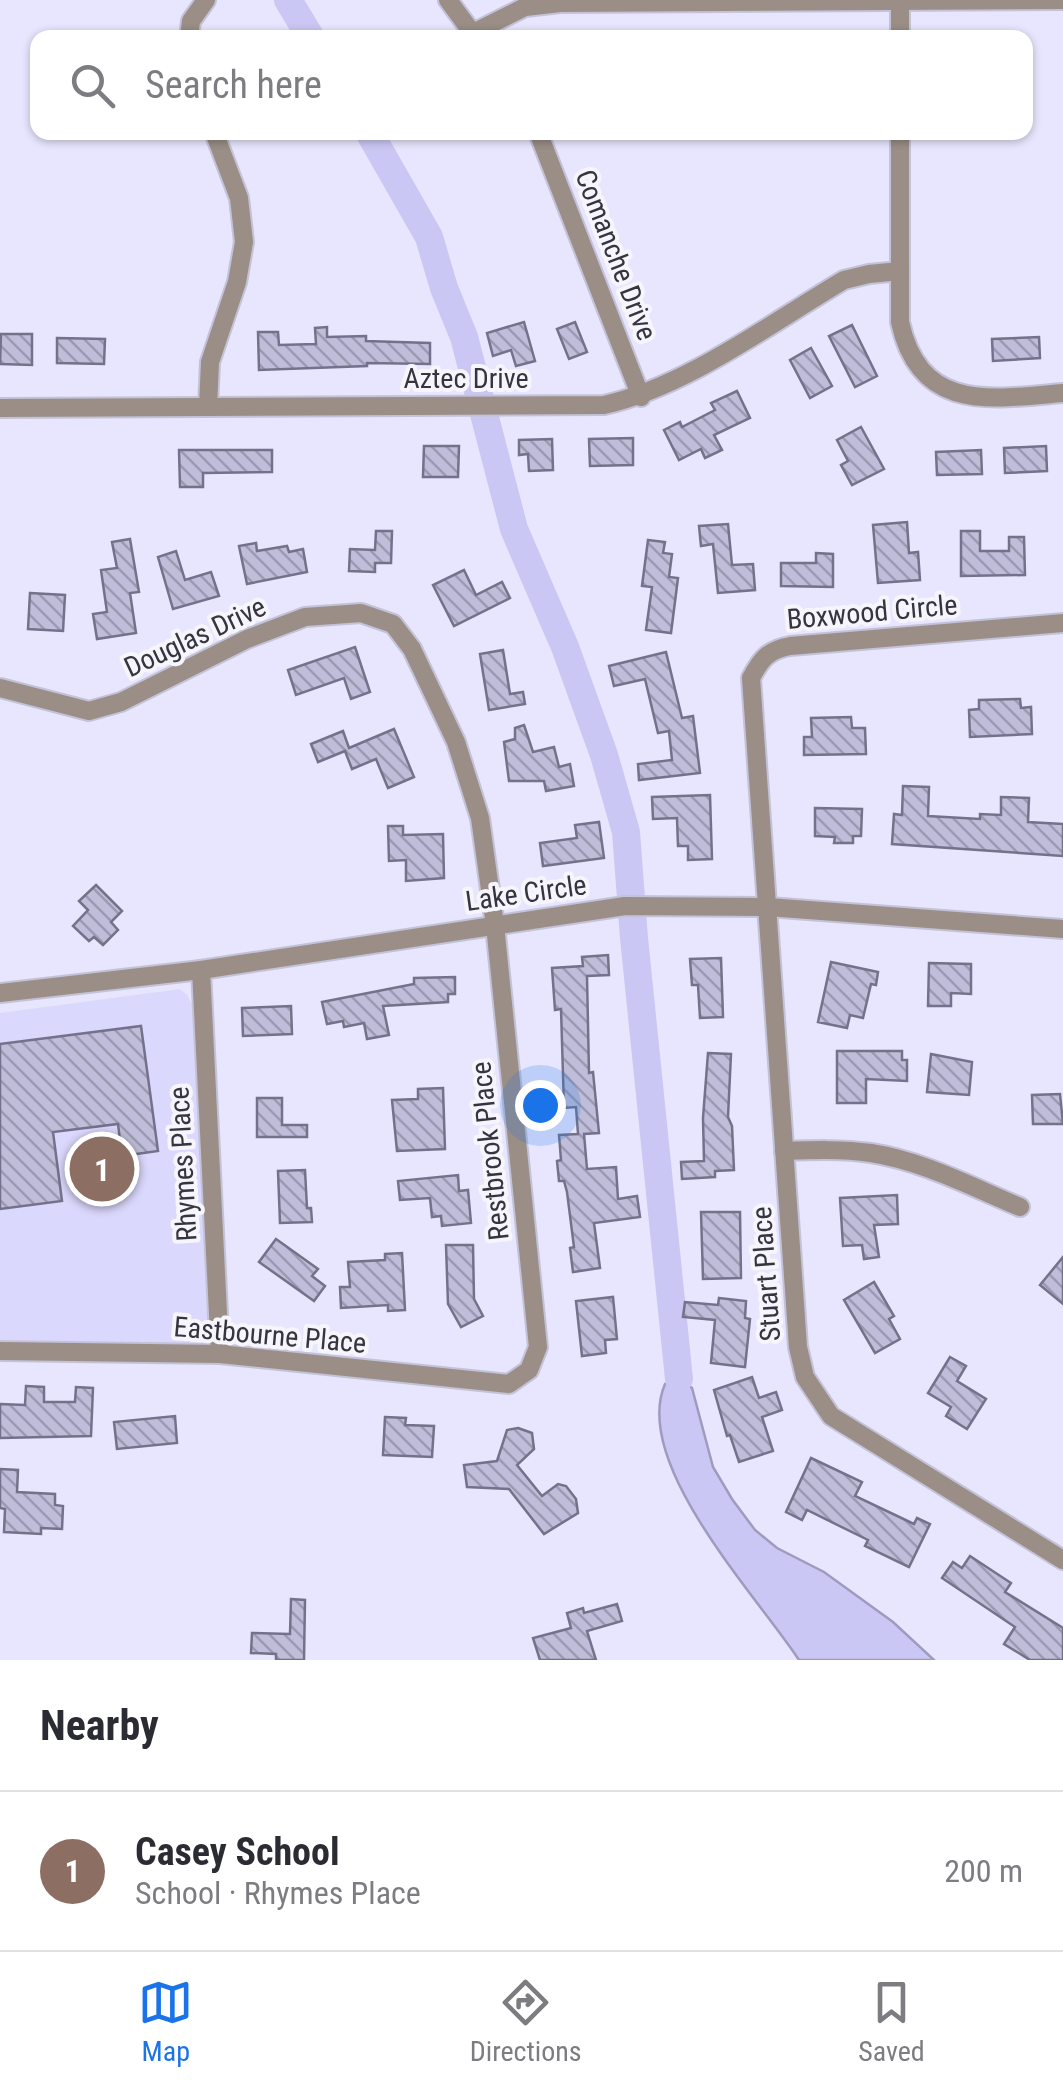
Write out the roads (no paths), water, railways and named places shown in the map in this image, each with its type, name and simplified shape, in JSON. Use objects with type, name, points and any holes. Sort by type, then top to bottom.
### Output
[{"type":"street","points":[[190,30],[191,21],[206,0]]},
{"type":"street","points":[[448,0],[471,30]]},
{"type":"street","points":[[484,30],[524,7],[560,3],[1063,0]]},
{"type":"street","points":[[900,2],[900,30]]},
{"type":"street","points":[[208,407],[210,362],[236,282],[244,242],[239,198],[217,140]]},
{"type":"street","name":"Comanche Drive","points":[[541,140],[641,397]]},
{"type":"street","points":[[900,140],[900,322],[905,346],[935,382],[962,395],[985,400],[1063,394]]},
{"type":"street","name":"Aztec Drive","points":[[0,408],[604,405],[641,397],[844,280],[900,272]]},
{"type":"street","name":"Douglas Drive","points":[[0,688],[89,711],[122,702],[247,639],[305,617],[361,613],[393,624],[412,649],[456,742],[480,818],[494,925]]},
{"type":"street","name":"Boxwood Circle","points":[[768,908],[751,678],[760,660],[773,649],[790,646],[1063,622]]},
{"type":"street","name":"Lake Circle","points":[[0,993],[200,970],[625,906],[768,908],[1063,929]]},
{"type":"street","name":"Stuart Place","points":[[768,908],[798,1347],[805,1377],[831,1416],[1063,1560]]},
{"type":"street","name":"Restbrook Place","points":[[494,925],[538,1347],[529,1370]]},
{"type":"street","name":"Rhymes Place","points":[[200,970],[220,1354]]},
{"type":"street","points":[[784,1151],[828,1149],[874,1154],[926,1167],[1020,1208]]},
{"type":"street","name":"Eastbourne Place","points":[[0,1351],[220,1354],[509,1384],[529,1370]]},
{"type":"waterway","points":[[288,0],[306,30]]},
{"type":"waterway","points":[[374,140],[429,237],[464,337],[514,529],[565,647],[604,755],[626,832],[679,1379]]},
{"type":"place","name":"Casey School","points":[[102,1169]]}]
